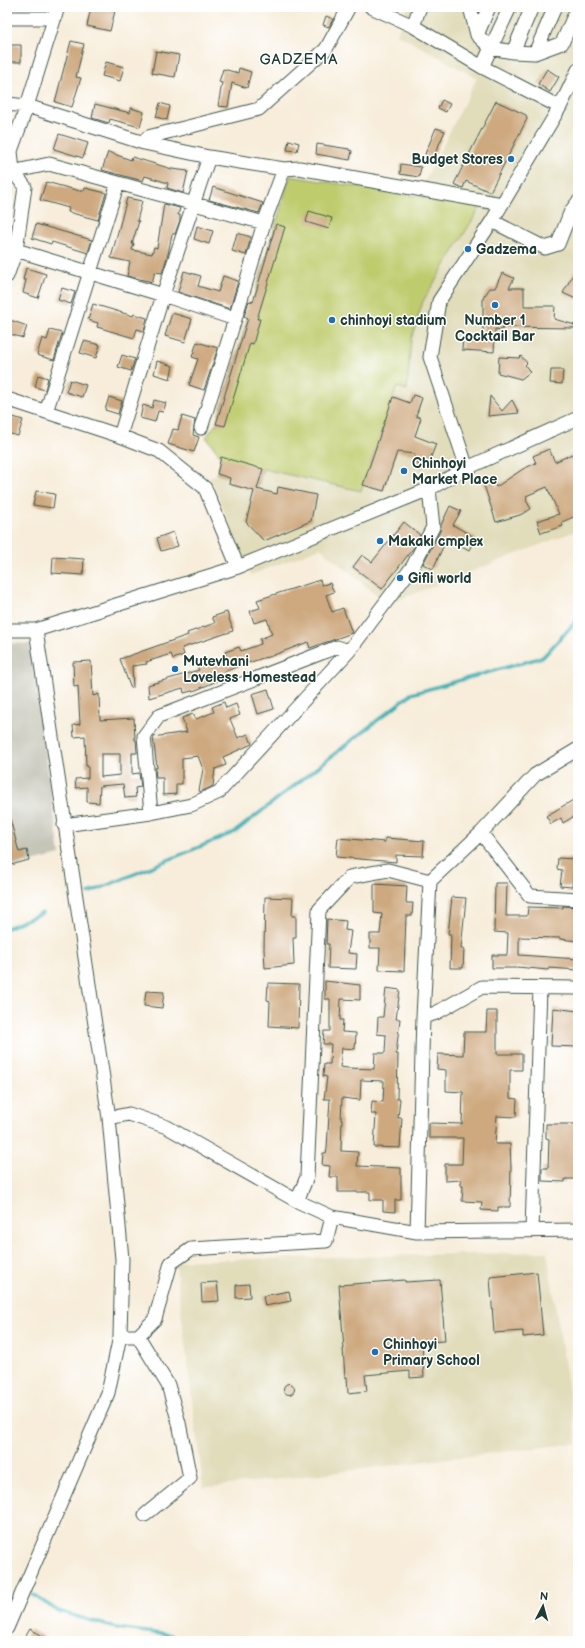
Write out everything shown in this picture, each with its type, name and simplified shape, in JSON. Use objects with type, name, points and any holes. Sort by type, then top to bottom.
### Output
[{"type":"street","points":[[144,143],[148,137],[259,109],[326,49],[349,7]]},
{"type":"street","points":[[372,7],[413,26],[482,67],[560,107]]},
{"type":"street","points":[[413,26],[420,7]]},
{"type":"street","points":[[470,7],[477,35],[491,48],[535,54],[562,43],[578,7]]},
{"type":"street","points":[[477,35],[489,7]]},
{"type":"street","points":[[482,67],[510,7]]},
{"type":"street","points":[[513,52],[532,7]]},
{"type":"street","points":[[535,54],[555,7]]},
{"type":"street","points":[[7,18],[56,12],[27,106],[10,151],[10,172],[25,187],[16,250],[7,276]]},
{"type":"street","points":[[467,468],[430,357],[439,301],[492,221],[560,107],[578,72]]},
{"type":"street","points":[[7,104],[27,106],[144,143],[209,157],[284,169],[299,168],[502,204]]},
{"type":"street","points":[[120,436],[163,295],[209,157]]},
{"type":"street","points":[[10,172],[49,164],[264,223]]},
{"type":"street","points":[[201,428],[264,223],[284,169]]},
{"type":"street","points":[[46,412],[118,184]]},
{"type":"street","points":[[492,221],[545,248],[558,244],[571,211],[578,202]]},
{"type":"street","points":[[16,250],[90,272],[235,319]]},
{"type":"street","points":[[7,399],[120,436],[159,451],[205,488],[238,567]]},
{"type":"street","points":[[7,630],[36,630],[238,567],[429,489],[467,468],[578,418]]},
{"type":"street","points":[[64,825],[151,813],[191,805],[219,792],[349,651],[413,566],[433,527],[429,489]]},
{"type":"street","points":[[7,1628],[108,1393],[120,1336],[122,1259],[109,1118],[36,630]]},
{"type":"street","points":[[151,813],[144,736],[159,716],[337,647],[349,651]]},
{"type":"street","points":[[418,1232],[423,1017],[430,881],[481,834],[535,775],[578,749]]},
{"type":"street","points":[[481,834],[530,896],[578,900]]},
{"type":"street","points":[[297,1201],[307,1177],[319,910],[350,877],[388,870],[430,881]]},
{"type":"street","points":[[423,1017],[436,1013],[482,987],[578,988]]},
{"type":"street","points":[[532,1230],[540,988]]},
{"type":"street","points":[[109,1118],[129,1114],[167,1127],[297,1201],[332,1217],[418,1232],[578,1230]]},
{"type":"street","points":[[120,1336],[138,1336],[155,1319],[171,1264],[191,1249],[326,1241],[332,1217]]},
{"type":"street","points":[[138,1336],[168,1385],[179,1423],[190,1478],[145,1515]]},
{"type":"shaded area","points":[[408,7],[578,7],[578,530],[388,604],[320,548],[251,575],[210,478],[217,474],[258,485],[263,469],[361,491],[397,386],[407,389],[411,340],[423,301],[480,206],[417,196],[477,78],[397,34]]},
{"type":"shaded area","points":[[7,643],[30,644],[60,855],[7,868]]},
{"type":"shaded area","name":"Chinhoyi Primary School","points":[[547,1252],[577,1443],[203,1488],[175,1261]]},
{"type":"green space","name":"chinhoyi stadium","points":[[290,176],[481,206],[423,301],[411,340],[407,390],[397,387],[361,491],[263,469],[258,486],[217,474],[221,457],[206,437],[216,424]]},
{"type":"building","points":[[91,7],[100,7],[115,11],[110,31],[87,26]]},
{"type":"building","points":[[326,16],[333,19],[329,27],[323,25]]},
{"type":"building","points":[[71,41],[84,44],[76,77],[81,78],[72,107],[55,102]]},
{"type":"building","points":[[7,45],[21,45],[21,62],[7,62]]},
{"type":"building","points":[[156,51],[179,55],[175,77],[152,73]]},
{"type":"building","points":[[106,62],[124,67],[120,81],[102,76]]},
{"type":"building","points":[[239,68],[251,72],[247,88],[232,83],[228,107],[218,106],[222,83],[219,82],[223,69],[238,73]]},
{"type":"building","points":[[547,69],[559,77],[550,92],[538,84]]},
{"type":"building","points":[[442,100],[450,104],[446,112],[438,108]]},
{"type":"building","points":[[496,101],[526,115],[527,119],[490,192],[466,181],[463,188],[454,184]]},
{"type":"building","points":[[160,103],[170,106],[167,120],[156,117]]},
{"type":"building","points":[[95,104],[130,113],[131,108],[144,112],[140,127],[110,119],[109,123],[92,118]]},
{"type":"building","points":[[436,128],[445,131],[433,158],[425,154]]},
{"type":"building","points":[[59,134],[88,143],[83,158],[54,149]]},
{"type":"building","points":[[289,140],[299,143],[297,151],[287,150]]},
{"type":"building","points":[[317,144],[349,149],[352,151],[350,160],[316,154]]},
{"type":"building","points":[[108,152],[131,160],[132,157],[172,169],[188,171],[183,193],[167,188],[168,183],[145,176],[143,181],[102,170]]},
{"type":"building","points":[[401,164],[421,167],[419,177],[400,174]]},
{"type":"building","points":[[46,182],[80,191],[84,191],[85,188],[106,193],[98,220],[68,212],[69,208],[40,200]]},
{"type":"building","points":[[213,187],[263,203],[259,213],[209,200]]},
{"type":"building","points":[[127,198],[142,201],[132,250],[152,254],[154,247],[157,248],[164,204],[180,208],[178,215],[180,215],[180,220],[175,234],[172,234],[162,273],[155,272],[152,282],[127,276],[130,262],[111,258]]},
{"type":"building","points":[[309,211],[332,218],[329,229],[306,222]]},
{"type":"building","points":[[36,224],[92,240],[88,253],[52,242],[51,244],[32,238]]},
{"type":"building","points":[[276,224],[285,227],[257,319],[260,319],[253,344],[250,343],[225,426],[216,424],[248,318],[244,316],[249,301],[253,302]]},
{"type":"building","points":[[197,226],[213,231],[209,244],[194,239]]},
{"type":"building","points":[[237,233],[251,237],[246,255],[232,251]]},
{"type":"building","points":[[578,265],[578,300],[563,293]]},
{"type":"building","points":[[26,268],[46,274],[38,298],[23,293],[26,280],[23,280]]},
{"type":"building","points":[[184,271],[201,276],[198,286],[218,292],[223,276],[238,281],[230,309],[178,292]]},
{"type":"building","points":[[502,273],[514,278],[509,288],[524,288],[524,306],[555,306],[554,319],[575,325],[574,328],[503,327],[502,330],[495,329],[494,352],[462,350],[463,338],[483,339],[483,298],[490,288],[495,288]]},
{"type":"building","points":[[62,288],[75,292],[71,304],[58,300]]},
{"type":"building","points":[[93,304],[133,316],[134,314],[147,318],[144,331],[137,329],[134,338],[97,327],[98,323],[88,320]]},
{"type":"building","points":[[172,313],[192,319],[185,342],[165,336]]},
{"type":"building","points":[[7,319],[27,326],[23,338],[7,333]]},
{"type":"building","points":[[50,330],[62,333],[54,360],[37,355],[42,338],[47,340]]},
{"type":"building","points":[[84,341],[100,345],[96,358],[80,353]]},
{"type":"building","points":[[197,342],[218,348],[204,390],[189,385],[198,359],[192,357]]},
{"type":"building","points":[[122,355],[135,359],[131,371],[118,367]]},
{"type":"building","points":[[521,356],[527,363],[525,365],[530,372],[521,379],[498,373],[499,357],[519,358]]},
{"type":"building","points":[[157,361],[173,366],[170,379],[154,374]]},
{"type":"building","points":[[551,370],[563,370],[562,384],[550,383]]},
{"type":"building","points":[[38,375],[48,378],[45,390],[35,387]]},
{"type":"building","points":[[70,380],[86,385],[82,397],[66,392]]},
{"type":"building","points":[[413,395],[422,398],[416,416],[421,418],[415,436],[436,444],[428,465],[420,468],[414,454],[397,452],[384,491],[363,485],[393,397],[410,403]]},
{"type":"building","points":[[490,396],[502,411],[512,400],[519,413],[488,416]]},
{"type":"building","points":[[109,397],[122,401],[118,414],[105,410]]},
{"type":"building","points":[[154,400],[166,403],[163,412],[158,411],[155,422],[140,418],[143,405],[152,408]]},
{"type":"building","points":[[7,415],[23,420],[18,436],[7,433]]},
{"type":"building","points":[[182,416],[195,420],[193,435],[199,437],[194,452],[168,444],[173,429],[178,430]]},
{"type":"building","points":[[549,449],[555,462],[572,454],[578,465],[578,507],[575,508],[577,508],[578,515],[562,522],[563,526],[541,533],[537,521],[559,514],[547,487],[526,496],[526,500],[531,509],[520,515],[496,522],[483,482],[493,479],[496,487],[523,469],[536,463],[533,456]]},
{"type":"building","points":[[221,457],[263,469],[257,489],[277,494],[278,487],[316,495],[311,521],[264,541],[246,522],[254,491],[229,484],[230,478],[217,474]]},
{"type":"building","points":[[36,491],[55,494],[53,508],[33,505]]},
{"type":"building","points":[[450,506],[461,511],[453,525],[476,538],[469,550],[447,538],[433,569],[423,564],[440,531],[441,525]]},
{"type":"building","points":[[404,522],[420,535],[414,547],[382,589],[353,567],[362,555],[372,562]]},
{"type":"building","points":[[173,532],[178,546],[161,551],[157,538]]},
{"type":"building","points":[[53,557],[84,559],[83,575],[52,573]]},
{"type":"building","points":[[320,580],[322,585],[330,583],[334,592],[326,595],[332,612],[343,608],[352,633],[310,648],[308,642],[266,658],[236,667],[214,676],[217,681],[196,690],[184,693],[183,688],[149,698],[148,685],[199,670],[196,664],[208,659],[210,664],[227,658],[225,652],[239,647],[241,651],[261,644],[260,639],[272,634],[267,619],[254,623],[250,611],[260,608],[257,600]]},
{"type":"building","points":[[227,612],[233,631],[182,648],[184,655],[173,659],[171,654],[146,662],[147,664],[132,666],[133,688],[131,689],[120,659],[188,635],[187,633],[215,623],[212,617]]},
{"type":"building","points":[[91,661],[93,696],[99,694],[100,720],[134,718],[137,753],[132,753],[132,774],[139,773],[141,787],[135,788],[136,797],[125,798],[123,784],[100,786],[99,803],[87,802],[87,787],[76,788],[75,779],[88,778],[88,766],[86,766],[85,736],[74,737],[73,725],[80,724],[78,686],[74,687],[73,662]],"holes":[[[101,754],[120,754],[120,775],[101,777]]]},
{"type":"building","points":[[268,689],[274,709],[258,714],[252,694]]},
{"type":"building","points":[[224,702],[226,708],[236,704],[240,715],[230,719],[238,738],[248,734],[252,744],[223,757],[226,765],[215,769],[213,786],[201,792],[199,791],[203,769],[198,756],[182,758],[182,784],[176,784],[176,794],[163,795],[163,778],[156,778],[155,768],[157,768],[153,737],[187,732],[182,718],[193,714],[196,719],[214,712],[212,707]]},
{"type":"building","points":[[575,799],[578,805],[578,814],[563,823],[561,818],[551,824],[546,816]]},
{"type":"building","points":[[10,819],[19,852],[27,850],[29,860],[7,866],[7,820]]},
{"type":"building","points":[[338,838],[385,842],[385,838],[424,841],[423,856],[396,855],[396,862],[336,857]]},
{"type":"building","points":[[558,858],[575,859],[572,887],[560,886],[562,870],[557,869]]},
{"type":"building","points":[[495,883],[507,883],[506,916],[527,916],[528,907],[578,907],[578,941],[560,938],[519,937],[519,955],[578,959],[578,970],[549,968],[548,970],[517,967],[492,968],[492,955],[507,955],[508,933],[494,932]]},
{"type":"building","points":[[374,884],[407,886],[406,903],[413,903],[412,916],[406,916],[404,971],[379,970],[380,948],[370,948],[370,934],[380,934],[382,914],[374,913]]},
{"type":"building","points":[[265,897],[293,898],[292,916],[296,916],[296,938],[293,938],[294,965],[265,968]]},
{"type":"building","points":[[452,897],[466,898],[461,949],[464,949],[463,968],[450,968],[451,934],[448,934]]},
{"type":"building","points":[[327,919],[346,921],[345,930],[351,931],[348,953],[357,954],[356,969],[328,968],[329,944],[326,944]]},
{"type":"building","points":[[325,981],[360,985],[360,1000],[341,999],[340,1020],[343,1020],[342,1032],[356,1033],[355,1049],[342,1048],[340,1067],[348,1068],[374,1069],[375,1053],[385,1053],[386,1035],[377,1034],[378,1017],[383,1017],[386,988],[400,990],[396,1019],[400,1019],[396,1054],[398,1054],[397,1099],[400,1099],[398,1118],[402,1118],[400,1148],[374,1147],[376,1114],[371,1114],[372,1101],[383,1102],[384,1081],[361,1080],[360,1100],[342,1098],[341,1120],[341,1151],[358,1152],[357,1166],[401,1168],[401,1200],[395,1200],[395,1212],[383,1211],[383,1200],[370,1200],[370,1192],[338,1192],[338,1177],[329,1177],[330,1166],[322,1165],[323,1153],[326,1153],[327,1148],[330,1099],[324,1099],[327,1077],[323,1076],[324,1064],[330,1064],[331,1044],[323,1044],[324,1031],[330,1031],[330,999],[325,999]]},
{"type":"building","points":[[268,983],[299,984],[298,1028],[269,1026],[270,1001],[267,1000]]},
{"type":"building","points":[[146,991],[164,992],[162,1008],[144,1006]]},
{"type":"building","points":[[553,1008],[578,1011],[578,1047],[551,1046]]},
{"type":"building","points":[[487,1011],[497,1011],[497,1054],[522,1054],[522,1070],[510,1070],[510,1098],[517,1099],[516,1117],[497,1116],[495,1144],[510,1144],[511,1167],[510,1207],[498,1207],[498,1211],[481,1210],[482,1202],[462,1201],[463,1186],[461,1186],[461,1180],[445,1181],[445,1164],[462,1164],[463,1138],[429,1138],[429,1123],[462,1124],[463,1092],[446,1091],[446,1070],[437,1069],[438,1054],[463,1055],[464,1032],[486,1032]]},
{"type":"building","points":[[546,1124],[578,1124],[578,1179],[565,1179],[565,1182],[542,1181],[542,1168],[548,1168],[549,1139],[546,1138]]},
{"type":"building","points":[[537,1272],[543,1335],[523,1337],[523,1331],[494,1333],[490,1277]]},
{"type":"building","points":[[405,1280],[405,1282],[440,1280],[445,1341],[422,1342],[424,1377],[410,1378],[410,1371],[365,1375],[367,1391],[348,1393],[347,1377],[345,1377],[339,1285]]},
{"type":"building","points":[[217,1282],[219,1301],[202,1302],[201,1283]]},
{"type":"building","points":[[249,1284],[250,1297],[236,1298],[236,1285]]},
{"type":"building","points":[[289,1291],[291,1301],[265,1306],[263,1296]]},
{"type":"building","points":[[289,1383],[293,1385],[295,1389],[293,1393],[289,1395],[285,1393],[283,1389],[285,1385]]},
{"type":"building","points":[[30,1629],[52,1641],[23,1641]]},
{"type":"waterway","points":[[89,893],[235,832],[411,694],[543,657],[578,619]]},
{"type":"waterway","points":[[7,928],[42,913]]},
{"type":"waterway","points":[[33,1595],[58,1611],[116,1628],[171,1635],[175,1641]]},
{"type":"place","name":"Budget Stores","points":[[511,159]]},
{"type":"place","name":"Gadzema","points":[[468,249]]},
{"type":"place","name":"Number 1 Cocktail Bar","points":[[495,305]]},
{"type":"place","name":"chinhoyi stadium","points":[[332,320]]},
{"type":"place","name":"Chinhoyi Market Place","points":[[404,471]]},
{"type":"place","name":"Makaki cmplex","points":[[380,541]]},
{"type":"place","name":"Gifli world","points":[[400,578]]},
{"type":"place","name":"Mutevhani Loveless Homestead","points":[[175,669]]},
{"type":"place","name":"Chinhoyi Primary School","points":[[375,1352]]},
{"type":"district","name":"GADZEMA","points":[[299,59]]}]
